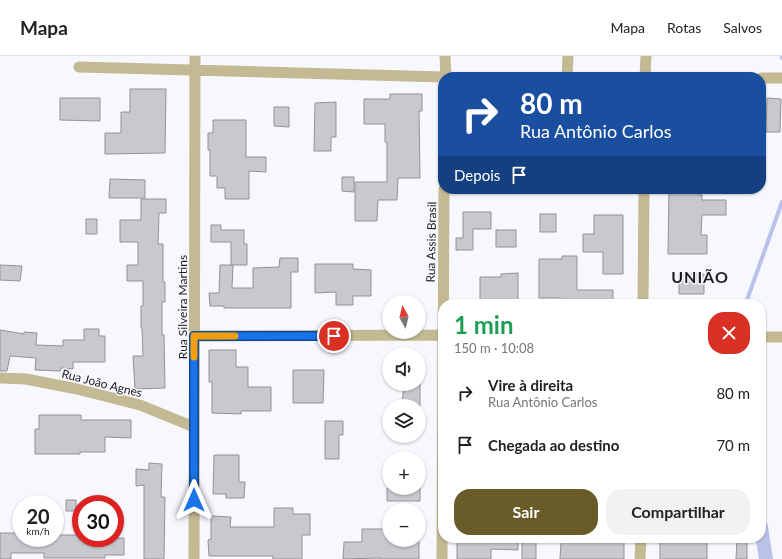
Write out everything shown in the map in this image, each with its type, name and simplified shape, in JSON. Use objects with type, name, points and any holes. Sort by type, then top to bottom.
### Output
[{"type":"street","name":"Rua Silveira Martins","points":[[194,559],[195,56]]},
{"type":"street","points":[[444,72],[445,56]]},
{"type":"street","points":[[567,72],[568,56]]},
{"type":"street","points":[[645,72],[646,56]]},
{"type":"street","points":[[79,67],[438,77]]},
{"type":"street","points":[[766,78],[782,78]]},
{"type":"street","name":"Rua Assis Brasil","points":[[443,299],[444,194]]},
{"type":"street","points":[[643,299],[644,194]]},
{"type":"street","points":[[194,336],[438,335]]},
{"type":"street","points":[[766,336],[782,337]]},
{"type":"street","name":"Rua João Agnes","points":[[0,378],[26,379],[77,389],[140,405],[194,427]]},
{"type":"street","name":"Rua Assis Brasil","points":[[442,543],[442,559]]},
{"type":"street","points":[[640,559],[641,543]]},
{"type":"building","points":[[130,89],[166,89],[165,153],[105,154],[105,133],[121,133],[121,112],[130,112]]},
{"type":"building","points":[[390,94],[422,94],[422,111],[419,111],[420,178],[398,178],[397,200],[378,200],[377,221],[355,221],[355,182],[387,182],[387,142],[385,142],[385,124],[364,124],[364,99],[390,99]]},
{"type":"building","points":[[60,98],[100,98],[100,121],[60,120]]},
{"type":"building","points":[[767,98],[781,99],[780,132],[766,132]]},
{"type":"building","points":[[336,102],[336,137],[331,137],[331,151],[314,151],[315,103]]},
{"type":"building","points":[[274,107],[289,107],[289,127],[274,126]]},
{"type":"building","points":[[213,120],[246,120],[246,157],[266,157],[266,172],[249,171],[249,199],[225,199],[225,188],[217,188],[217,176],[210,176],[210,150],[208,150],[208,133],[213,133]]},
{"type":"building","points":[[342,177],[354,177],[354,192],[342,191]]},
{"type":"building","points":[[110,179],[145,180],[145,198],[109,198]]},
{"type":"building","points":[[669,194],[698,194],[702,195],[702,200],[726,200],[726,215],[702,215],[701,235],[707,235],[707,254],[668,254]]},
{"type":"building","points":[[141,199],[166,199],[166,213],[159,213],[158,244],[163,244],[163,282],[165,282],[165,302],[162,302],[162,335],[164,335],[165,388],[135,389],[133,356],[143,356],[141,306],[143,306],[143,281],[127,281],[127,265],[138,265],[138,242],[120,242],[120,220],[141,220]]},
{"type":"building","points":[[463,212],[491,212],[491,229],[473,229],[473,250],[456,250],[456,238],[463,238]]},
{"type":"building","points":[[540,214],[556,214],[556,232],[540,232]]},
{"type":"building","points":[[594,215],[623,215],[623,274],[603,274],[603,252],[583,252],[583,234],[594,234]]},
{"type":"building","points":[[86,219],[97,219],[97,234],[86,234]]},
{"type":"building","points":[[211,225],[221,225],[221,230],[244,230],[244,244],[247,244],[247,265],[231,265],[231,242],[211,242]]},
{"type":"building","points":[[496,230],[516,230],[516,247],[496,247]]},
{"type":"building","points":[[562,256],[577,256],[577,290],[613,290],[613,299],[539,298],[539,259],[562,259]]},
{"type":"building","points":[[280,258],[298,258],[298,272],[291,272],[291,308],[224,308],[224,306],[210,306],[209,293],[219,293],[220,265],[233,265],[232,288],[253,288],[253,268],[279,267]]},
{"type":"building","points":[[315,264],[353,264],[353,269],[371,270],[371,296],[353,296],[353,305],[336,305],[336,292],[315,293]]},
{"type":"building","points":[[0,265],[22,266],[20,281],[0,280]]},
{"type":"building","points":[[518,273],[518,299],[480,299],[480,277],[501,277],[501,274]]},
{"type":"building","points":[[679,274],[704,274],[704,294],[679,294]]},
{"type":"building","points":[[84,329],[99,329],[99,336],[105,336],[105,362],[73,362],[73,369],[61,368],[60,371],[35,370],[36,358],[10,356],[7,371],[0,371],[0,330],[24,334],[24,332],[37,333],[36,345],[63,346],[63,340],[84,340]]},
{"type":"building","points":[[209,350],[236,350],[236,367],[248,367],[248,387],[271,387],[271,411],[241,411],[241,414],[212,413],[212,382],[209,382]]},
{"type":"building","points":[[293,370],[324,370],[323,403],[293,403]]},
{"type":"building","points":[[403,391],[420,391],[420,399],[403,399]]},
{"type":"building","points":[[39,415],[81,415],[81,420],[131,420],[131,438],[105,437],[105,452],[80,452],[80,454],[35,454],[35,429],[39,429]]},
{"type":"building","points":[[325,421],[343,421],[343,435],[339,435],[339,459],[325,459]]},
{"type":"building","points":[[214,455],[239,455],[239,482],[245,482],[244,498],[226,498],[226,494],[213,494]]},
{"type":"building","points":[[149,463],[162,464],[161,497],[165,497],[164,559],[144,559],[144,485],[136,486],[136,469],[149,470]]},
{"type":"building","points":[[387,495],[420,495],[420,501],[387,501]]},
{"type":"building","points":[[66,500],[72,500],[72,511],[66,511]]},
{"type":"building","points":[[274,508],[293,508],[293,514],[310,514],[310,535],[302,535],[302,559],[273,559],[273,556],[209,556],[208,540],[211,539],[211,516],[231,517],[230,527],[274,527]]},
{"type":"building","points":[[362,529],[382,529],[382,547],[419,547],[419,559],[343,559],[344,542],[362,542]]},
{"type":"building","points":[[0,533],[12,533],[12,547],[64,547],[64,535],[72,535],[72,547],[124,547],[124,555],[105,555],[105,558],[44,558],[44,553],[11,553],[11,559],[0,559]]},
{"type":"building","points":[[457,543],[518,543],[518,550],[491,549],[491,559],[457,559]]},
{"type":"building","points":[[522,543],[536,543],[536,559],[522,559]]},
{"type":"building","points":[[561,543],[624,543],[624,559],[560,559]]},
{"type":"building","points":[[660,543],[707,543],[707,559],[660,559]]},
{"type":"building","points":[[737,543],[747,543],[747,559],[736,559]]},
{"type":"waterway","points":[[747,299],[782,202]]},
{"type":"waterway","points":[[764,543],[766,559]]},
{"type":"slow traffic","points":[[194,357],[194,336],[235,336]]},
{"type":"district","name":"UNIÃO","points":[[700,276]]},
{"type":"route","points":[[194,500],[194,336],[334,336]]}]
